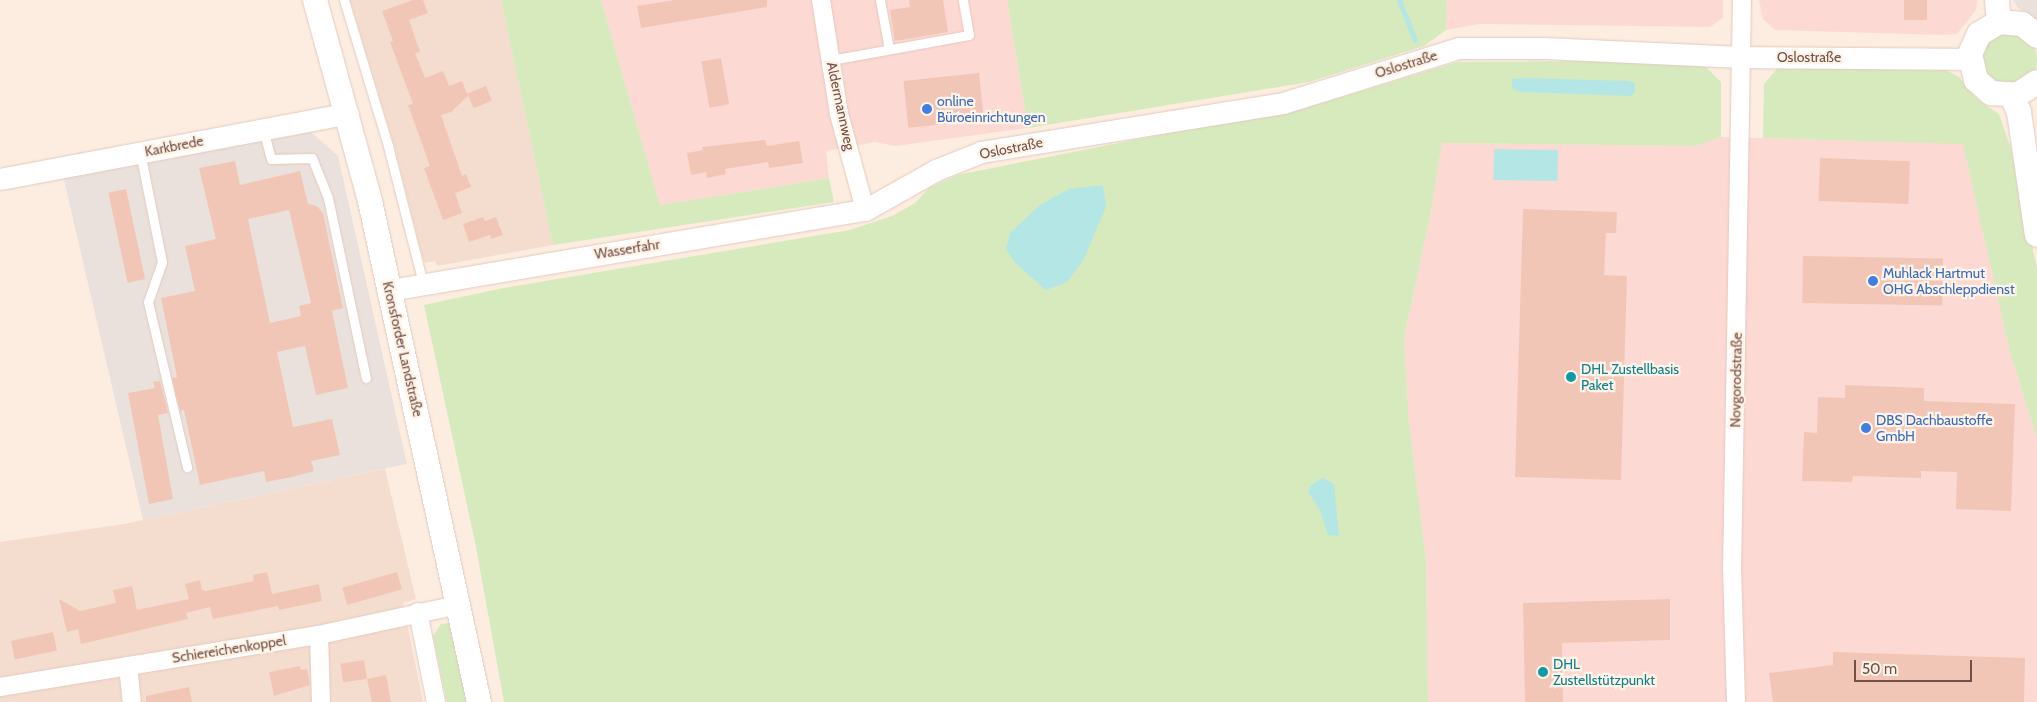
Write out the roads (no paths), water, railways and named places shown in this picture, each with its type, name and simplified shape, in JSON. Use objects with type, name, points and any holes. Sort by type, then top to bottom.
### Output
[{"type":"main road","name":"Kronsforder Landstraße","points":[[315,0],[348,113],[390,290],[478,702]]},
{"type":"main road","points":[[2037,36],[2022,24],[1998,11],[1980,34],[1970,59],[1973,74],[1980,85],[1998,95],[2012,96],[2028,90],[2037,82]]},
{"type":"main road","points":[[2012,96],[2019,112],[2037,235]]},
{"type":"street","name":"Aldermannweg","points":[[821,0],[840,114],[865,210]]},
{"type":"street","name":"Novgorodstraße","points":[[1736,702],[1732,571],[1742,0]]},
{"type":"street","name":"Oslostraße","points":[[865,210],[936,170],[981,152],[1283,103],[1459,48],[1544,48],[1742,57],[1970,59]]},
{"type":"street","name":"Karkbrede","points":[[0,179],[348,113]]},
{"type":"street","name":"Wasserfahr","points":[[390,290],[865,210]]},
{"type":"street","name":"Schiereichenkoppel","points":[[0,687],[319,635],[418,612],[458,605]]},
{"type":"street","points":[[418,612],[436,702]]},
{"type":"street","points":[[319,635],[322,702]]},
{"type":"street","points":[[128,666],[132,702]]},
{"type":"lane","points":[[344,0],[388,146],[423,283]]},
{"type":"lane","points":[[880,0],[889,49]]},
{"type":"lane","points":[[831,60],[968,35],[963,0]]},
{"type":"lane","points":[[263,129],[271,159],[312,158],[328,198],[366,378]]},
{"type":"lane","points":[[140,152],[162,262],[148,302],[187,467]]},
{"type":"water","points":[[1512,79],[1628,81],[1635,83],[1635,92],[1630,96],[1521,92],[1512,88]]},
{"type":"water","points":[[1494,149],[1558,150],[1557,181],[1493,180]]},
{"type":"water","points":[[1103,185],[1106,207],[1083,261],[1067,282],[1046,290],[1015,263],[1006,249],[1010,233],[1040,205],[1069,189]]},
{"type":"water","points":[[1323,478],[1334,484],[1339,536],[1328,535],[1320,510],[1308,492],[1311,485]]},
{"type":"waterway","points":[[1399,0],[1415,40]]},
{"type":"place","name":"online Büroeinrichtungen","points":[[927,109]]},
{"type":"place","name":"Muhlack Hartmut OHG Abschleppdienst","points":[[1873,281]]},
{"type":"place","name":"DHL Zustellbasis Paket","points":[[1571,377]]},
{"type":"place","name":"DBS Dachbaustoffe GmbH","points":[[1866,428]]},
{"type":"place","name":"DHL Zustellstützpunkt","points":[[1543,672]]}]
